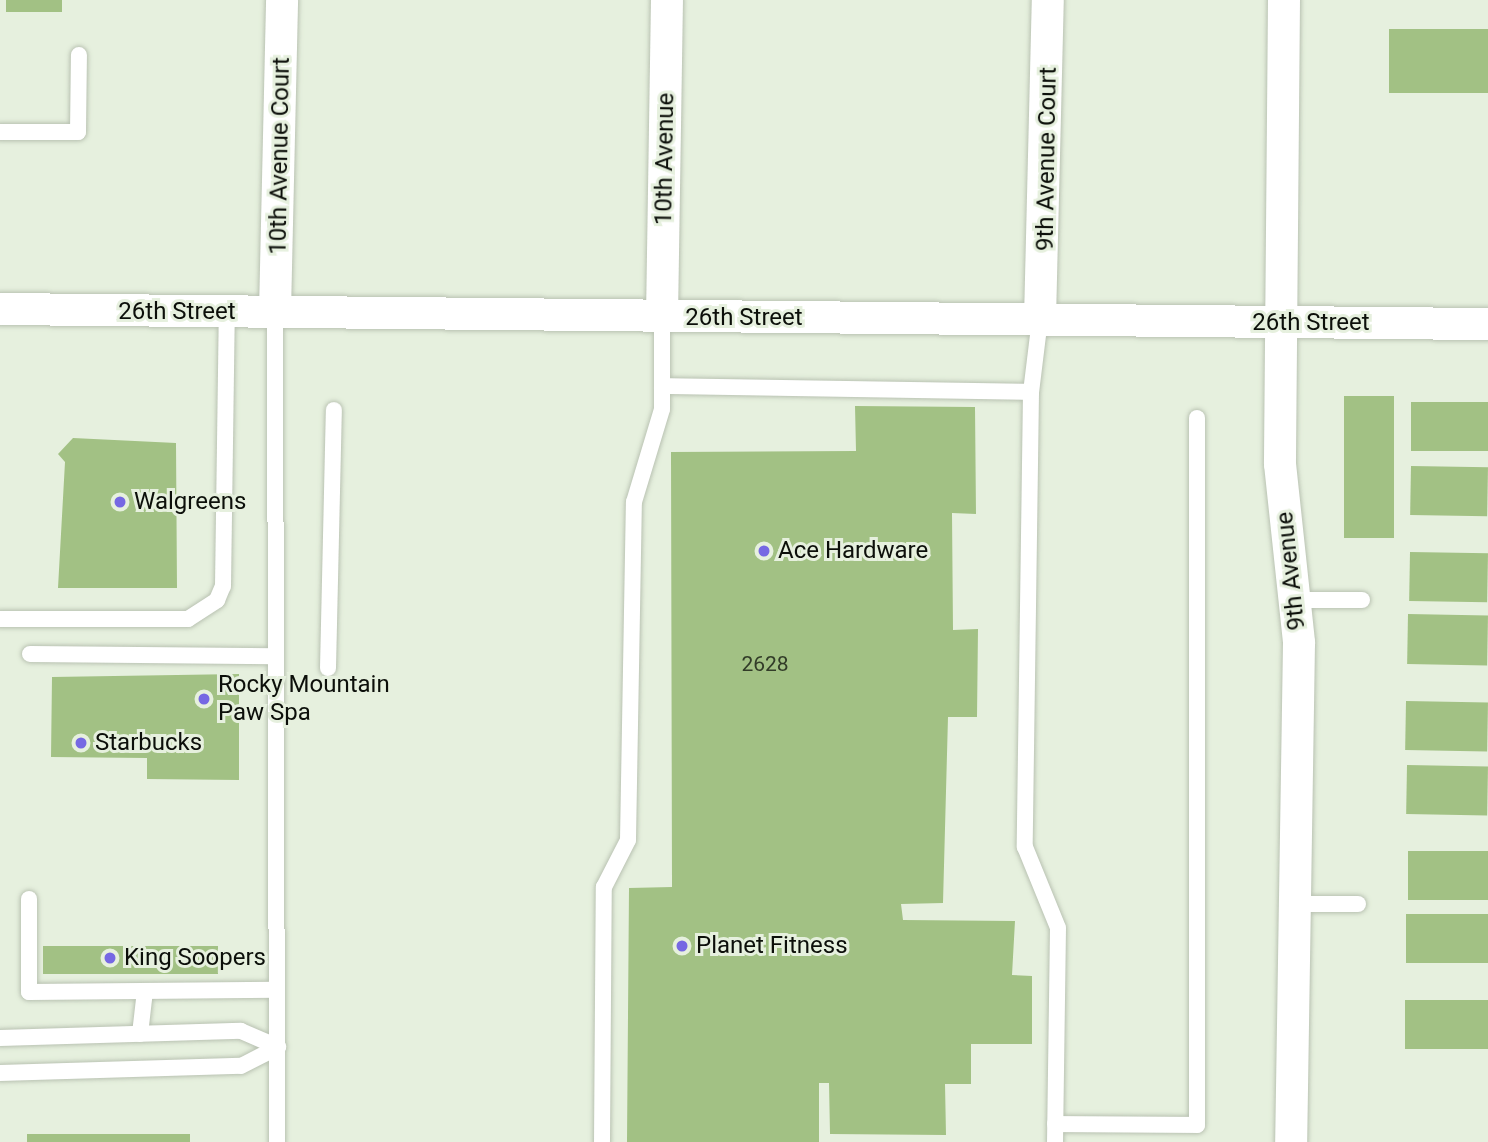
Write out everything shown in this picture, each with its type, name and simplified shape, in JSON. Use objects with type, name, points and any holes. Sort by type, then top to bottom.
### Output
[{"type":"street","name":"10th Avenue Court","points":[[275,312],[282,0]]},
{"type":"street","name":"10th Avenue","points":[[662,317],[667,0]]},
{"type":"street","name":"9th Avenue Court","points":[[1040,319],[1048,0]]},
{"type":"street","name":"9th Avenue","points":[[1284,0],[1280,464],[1295,600],[1297,904],[1291,1142]]},
{"type":"street","name":"26th Street","points":[[0,309],[1488,324]]},
{"type":"lane","points":[[0,132],[78,132],[79,55]]},
{"type":"lane","points":[[0,619],[188,618],[217,600],[223,586],[227,312]]},
{"type":"lane","points":[[275,312],[277,1142]]},
{"type":"lane","points":[[602,1142],[604,887],[628,840],[634,502],[662,409],[662,317]]},
{"type":"lane","points":[[1040,319],[1031,392],[1025,847],[1058,928],[1055,1142]]},
{"type":"lane","points":[[662,386],[1031,392]]},
{"type":"lane","points":[[328,668],[334,410]]},
{"type":"lane","points":[[1055,1124],[1196,1125],[1197,418]]},
{"type":"lane","points":[[1295,600],[1362,600]]},
{"type":"lane","points":[[30,654],[276,656]]},
{"type":"lane","points":[[29,899],[29,992],[277,990]]},
{"type":"lane","points":[[1297,904],[1358,904]]},
{"type":"lane","points":[[140,1034],[145,991]]},
{"type":"lane","points":[[0,1038],[241,1031],[278,1047]]},
{"type":"lane","points":[[0,1073],[241,1066],[278,1047]]},
{"type":"building","points":[[6,0],[62,0],[62,12],[6,12]]},
{"type":"building","points":[[1389,29],[1488,29],[1488,93],[1389,93]]},
{"type":"building","points":[[1344,396],[1394,396],[1394,538],[1344,538]]},
{"type":"building","points":[[1411,402],[1488,402],[1488,451],[1411,451]]},
{"type":"building","points":[[855,406],[975,407],[976,514],[952,513],[953,630],[978,629],[977,717],[948,717],[943,903],[901,904],[903,920],[1015,921],[1012,975],[1032,976],[1032,1044],[971,1044],[971,1084],[945,1084],[946,1135],[830,1134],[829,1083],[819,1083],[819,1142],[627,1142],[629,888],[672,887],[671,452],[856,451]]},
{"type":"building","name":"Walgreens","points":[[73,438],[176,443],[177,588],[58,588],[65,462],[58,454]]},
{"type":"building","points":[[1411,466],[1488,467],[1487,516],[1410,515]]},
{"type":"building","points":[[1410,552],[1488,553],[1487,602],[1409,601]]},
{"type":"building","points":[[1408,614],[1488,615],[1487,665],[1407,664]]},
{"type":"building","points":[[239,674],[239,780],[147,779],[147,758],[51,757],[52,677]]},
{"type":"building","points":[[1406,701],[1488,702],[1487,751],[1405,750]]},
{"type":"building","points":[[1407,765],[1488,766],[1487,815],[1406,814]]},
{"type":"building","points":[[1408,851],[1488,851],[1488,900],[1408,900]]},
{"type":"building","points":[[1406,914],[1488,914],[1488,963],[1406,963]]},
{"type":"building","points":[[43,946],[218,946],[218,974],[43,974]]},
{"type":"building","points":[[1405,1000],[1488,1000],[1488,1049],[1405,1049]]},
{"type":"building","points":[[27,1134],[190,1134],[190,1142],[27,1142]]},
{"type":"place","name":"Walgreens","points":[[120,502]]},
{"type":"place","name":"Ace Hardware","points":[[764,551]]},
{"type":"place","name":"Rocky Mountain Paw Spa","points":[[204,699]]},
{"type":"place","name":"Starbucks","points":[[81,743]]},
{"type":"place","name":"Planet Fitness","points":[[682,946]]},
{"type":"place","name":"King Soopers","points":[[110,958]]}]
